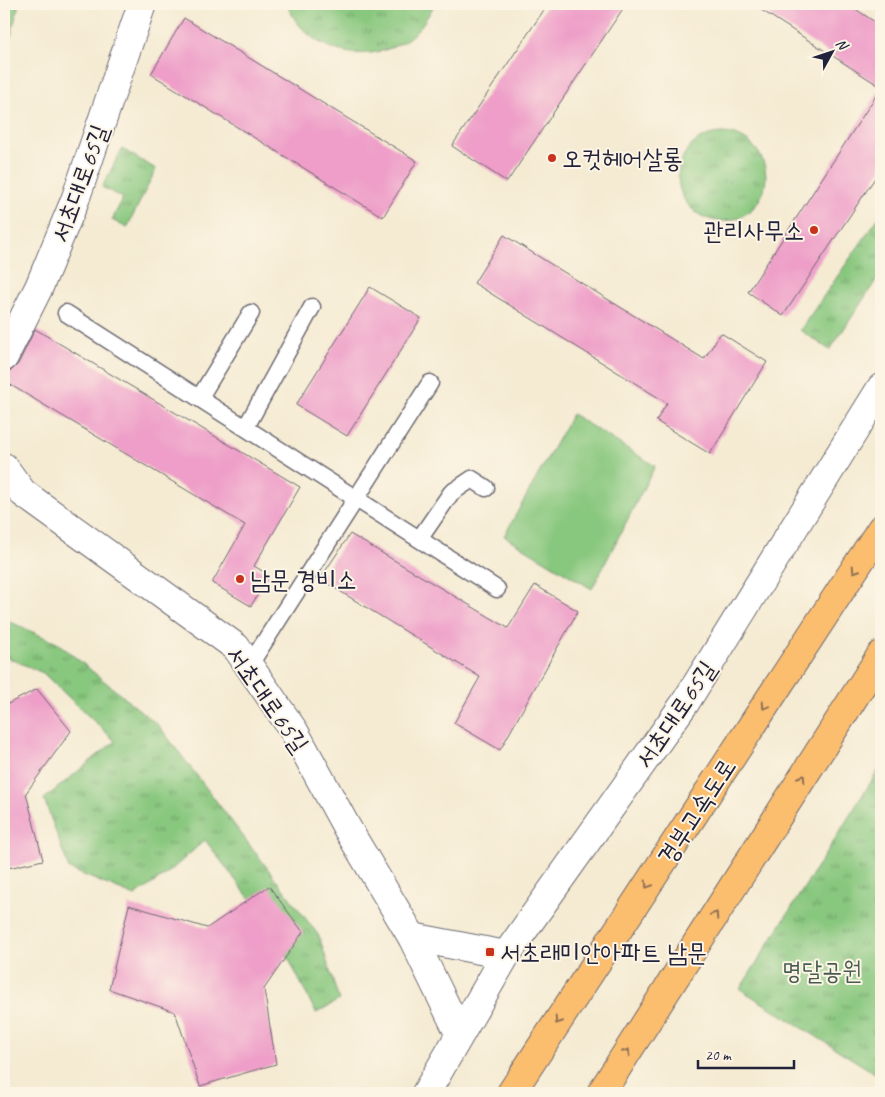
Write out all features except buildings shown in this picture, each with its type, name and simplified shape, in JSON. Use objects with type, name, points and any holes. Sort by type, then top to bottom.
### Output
[{"type":"highway","name":"경부고속도로","points":[[511,1093],[881,529]]},
{"type":"highway","points":[[601,1093],[881,655]]},
{"type":"street","name":"서초대로65길","points":[[4,357],[39,287],[75,200],[142,4]]},
{"type":"street","name":"서초대로65길","points":[[426,1093],[459,1033],[506,955],[685,703],[881,388]]},
{"type":"street","name":"서초대로65길","points":[[4,467],[23,494],[236,647],[294,731],[347,828],[412,938],[459,1033]]},
{"type":"street","points":[[412,938],[506,955]]},
{"type":"lane","points":[[246,427],[312,307]]},
{"type":"lane","points":[[66,313],[497,589]]},
{"type":"lane","points":[[200,398],[251,313]]},
{"type":"lane","points":[[249,666],[430,383]]},
{"type":"lane","points":[[420,538],[451,493],[472,479],[486,488]]},
{"type":"green space","points":[[4,4],[19,4],[4,62]]},
{"type":"green space","points":[[287,4],[435,4],[418,30],[403,42],[387,49],[370,53],[353,53],[336,50],[321,43],[307,33],[295,20]]},
{"type":"green space","points":[[722,133],[739,136],[747,140],[759,152],[763,160],[766,177],[763,194],[759,202],[747,214],[739,218],[722,221],[705,218],[697,214],[685,202],[681,194],[678,177],[681,160],[685,152],[697,140],[705,136]]},
{"type":"green space","points":[[122,149],[156,169],[127,228],[112,220],[123,198],[102,187]]},
{"type":"green space","points":[[881,214],[881,273],[830,350],[800,330]]},
{"type":"green space","points":[[572,414],[655,466],[592,589],[504,536]]},
{"type":"green space","points":[[4,619],[59,644],[159,726],[319,936],[339,1000],[316,1013],[275,932],[205,840],[169,872],[135,896],[69,869],[44,799],[115,741],[43,673],[4,656]]},
{"type":"green space","name":"명달공원","points":[[881,766],[881,1077],[740,989]]},
{"type":"place","name":"오컷헤어살롱","points":[[552,158]]},
{"type":"place","name":"관리사무소","points":[[814,230]]},
{"type":"place","name":"남문 경비소","points":[[240,579]]},
{"type":"place","name":"서초래미안아파트 남문","points":[[490,952]]}]
